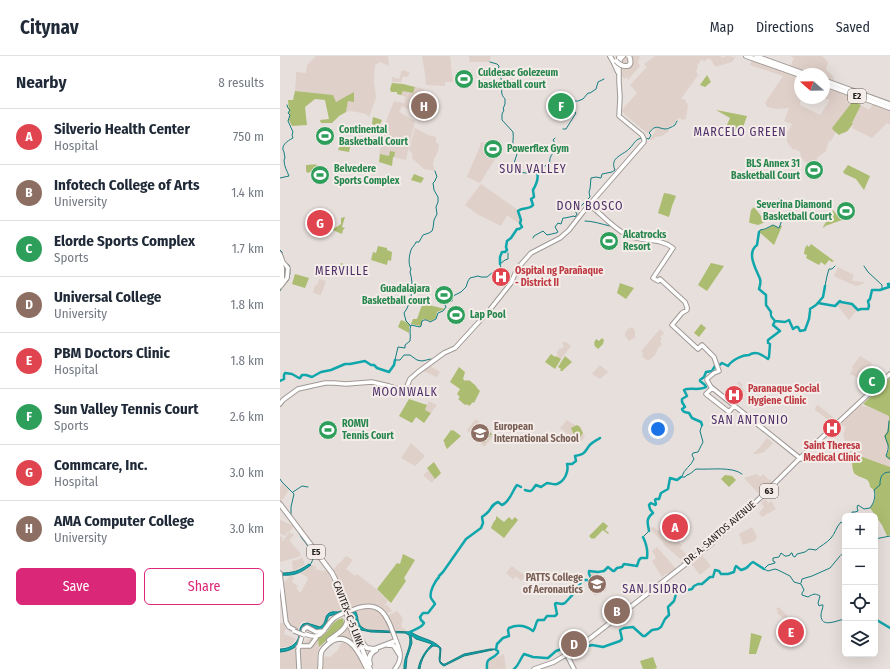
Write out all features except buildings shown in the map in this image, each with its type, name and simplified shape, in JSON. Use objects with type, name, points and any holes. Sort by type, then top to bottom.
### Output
[{"type":"highway","points":[[610,56],[623,66],[627,66],[630,65],[631,62],[629,56]]},
{"type":"highway","points":[[610,56],[617,64],[618,72]]},
{"type":"highway","points":[[618,72],[620,59],[623,56]]},
{"type":"highway","points":[[748,56],[794,72]]},
{"type":"highway","name":"E2","points":[[830,85],[890,107]]},
{"type":"highway","points":[[280,262],[284,277],[286,278]]},
{"type":"highway","points":[[281,284],[282,268]]},
{"type":"highway","name":"CAVITEX–C-5 LINK","points":[[280,505],[332,573],[352,612],[358,640],[369,669]]},
{"type":"highway","points":[[352,612],[352,620],[366,648],[373,649],[395,642]]},
{"type":"highway","points":[[319,669],[320,650],[345,627],[352,612]]},
{"type":"highway","points":[[369,669],[371,654],[392,640],[392,632]]},
{"type":"highway","points":[[319,669],[322,651],[331,642],[340,639],[347,640],[352,644],[369,669]]},
{"type":"highway","points":[[388,644],[394,646],[399,654]]},
{"type":"main road","points":[[617,64],[619,56]]},
{"type":"main road","points":[[756,56],[794,70]]},
{"type":"main road","points":[[280,404],[298,389],[335,382],[346,384],[372,382],[405,391],[410,379],[444,353],[455,348],[488,312],[512,282],[518,269],[530,254],[560,238],[566,233],[643,143],[644,138],[619,116],[620,97],[618,72]]},
{"type":"main road","points":[[590,205],[627,235],[635,238],[665,243],[674,249],[653,278],[659,280],[686,304],[687,310],[682,313],[672,325],[698,349],[702,345],[714,357],[718,368],[707,378],[712,388],[800,459]]},
{"type":"main road","points":[[280,255],[282,263],[287,268],[286,278],[281,284]]},
{"type":"main road","points":[[280,255],[288,268],[287,278],[281,284]]},
{"type":"main road","name":"DR. A. SANTOS AVENUE","points":[[540,669],[553,664],[586,643],[690,561],[761,497],[890,376]]},
{"type":"main road","points":[[712,388],[706,394],[729,412],[734,406]]},
{"type":"main road","points":[[280,575],[285,624],[288,628],[315,637],[321,634],[335,618],[352,612]]},
{"type":"main road","points":[[280,584],[283,599]]},
{"type":"main road","points":[[309,637],[324,634],[337,618],[367,606],[377,608],[384,614],[400,651],[400,662],[394,669]]},
{"type":"main road","points":[[300,669],[298,647],[302,644],[305,628],[316,632],[324,631]]},
{"type":"main road","points":[[302,644],[310,646],[317,634],[316,632]]},
{"type":"main road","points":[[392,632],[399,654],[394,669]]},
{"type":"main road","points":[[304,634],[312,640],[312,643]]},
{"type":"main road","points":[[568,655],[574,669]]},
{"type":"main road","name":"DR. A. SANTOS AVENUE","points":[[534,669],[568,655]]},
{"type":"shaded area","points":[[316,56],[388,56],[389,66],[380,62],[375,65],[374,81],[376,98],[369,117],[362,113],[351,111],[346,112],[348,100],[354,101],[354,93],[336,102],[333,95],[295,91],[296,72],[306,73],[307,65]]},
{"type":"shaded area","points":[[422,56],[450,56],[453,82],[445,82],[445,86],[426,85]]},
{"type":"shaded area","points":[[469,56],[491,56],[490,62],[470,62]]},
{"type":"shaded area","points":[[620,56],[640,56],[638,62],[640,66],[628,80],[626,77],[625,79],[620,75]]},
{"type":"shaded area","points":[[655,56],[721,56],[721,58],[736,56],[732,62],[715,67],[712,61],[708,58],[704,62],[702,59],[697,66],[698,68],[696,71],[698,75],[681,99],[684,99],[688,106],[686,119],[683,120],[679,118],[669,127],[662,128],[669,129],[669,131],[662,136],[655,137],[653,140],[650,140],[655,128],[657,127],[656,126],[648,133],[621,111],[637,93],[630,85],[647,67],[644,64]]},
{"type":"shaded area","points":[[791,56],[822,56],[828,62],[826,68],[794,68],[790,67],[794,58]]},
{"type":"shaded area","points":[[752,60],[794,75],[794,104],[800,104],[820,115],[827,104],[830,104],[830,88],[853,97],[850,107],[832,128],[836,132],[831,141],[829,141],[826,151],[817,158],[817,167],[805,162],[801,157],[800,152],[794,149],[793,150],[787,142],[787,133],[792,124],[784,121],[789,108],[777,109],[767,107],[765,103],[783,76],[750,65]]},
{"type":"shaded area","points":[[402,70],[410,73],[407,77],[403,76],[401,82],[392,82],[392,77],[399,79]]},
{"type":"shaded area","points":[[830,74],[834,77],[835,83],[830,81]]},
{"type":"shaded area","points":[[415,87],[424,89],[417,114],[402,106],[399,112],[415,121],[406,160],[379,154],[385,124],[394,101],[404,103],[406,97],[401,95],[403,91],[415,89]]},
{"type":"shaded area","points":[[873,104],[890,110],[890,125],[887,123],[872,138],[852,128],[852,123],[861,105],[869,110]]},
{"type":"shaded area","points":[[415,128],[428,135],[436,137],[436,142],[439,145],[433,165],[435,171],[424,169],[412,158],[412,153],[409,150]]},
{"type":"shaded area","points":[[483,142],[490,152],[497,153],[497,156],[480,183],[467,177],[480,143]]},
{"type":"shaded area","points":[[481,184],[518,210],[517,212],[520,219],[520,224],[507,215],[501,226],[477,214],[465,205]]},
{"type":"shaded area","points":[[838,267],[854,275],[852,281],[864,282],[863,284],[856,286],[834,276]]},
{"type":"shaded area","name":"Ospital ng Parañaque - District II","points":[[499,271],[508,280],[507,282],[509,284],[507,286],[493,273],[497,273]]},
{"type":"shaded area","points":[[319,279],[326,281],[321,295],[313,293],[315,285],[317,285]]},
{"type":"shaded area","points":[[839,303],[852,305],[857,310],[849,320],[837,305]]},
{"type":"shaded area","points":[[632,327],[635,331],[635,337],[629,341],[625,334],[628,329]]},
{"type":"shaded area","points":[[660,329],[664,333],[660,337],[662,339],[660,342],[662,344],[658,348],[655,355],[648,361],[642,356],[643,353],[641,351]]},
{"type":"shaded area","points":[[563,342],[566,342],[571,346],[561,359],[558,357],[557,352],[564,346],[562,344]]},
{"type":"shaded area","points":[[860,356],[872,363],[868,373],[881,380],[875,386],[850,374],[853,368],[852,367]]},
{"type":"shaded area","points":[[600,365],[608,372],[600,379],[592,374]]},
{"type":"shaded area","points":[[426,366],[429,368],[430,366],[440,372],[437,377],[421,370]]},
{"type":"shaded area","points":[[738,381],[743,385],[741,387],[745,391],[735,405],[724,396],[732,387],[736,390],[740,386],[737,383]]},
{"type":"shaded area","points":[[429,401],[437,405],[431,413],[425,410]]},
{"type":"shaded area","points":[[818,405],[839,422],[835,425],[815,410],[816,406]]},
{"type":"shaded area","points":[[861,405],[889,416],[887,433],[884,436],[889,449],[886,456],[890,460],[890,467],[849,452],[849,447],[843,435],[846,427],[840,425]]},
{"type":"shaded area","name":"European International School","points":[[476,419],[494,436],[484,447],[467,430]]},
{"type":"shaded area","points":[[567,420],[580,427],[585,437],[579,444],[560,428]]},
{"type":"shaded area","points":[[767,438],[773,443],[764,452],[753,454],[760,447]]},
{"type":"shaded area","points":[[411,443],[425,456],[415,466],[401,458]]},
{"type":"shaded area","points":[[429,470],[435,479],[432,483],[423,475]]},
{"type":"shaded area","points":[[757,474],[760,477],[763,474],[769,480],[770,479],[773,484],[761,496],[744,478]]},
{"type":"shaded area","points":[[283,484],[289,490],[280,502],[280,487]]},
{"type":"shaded area","points":[[765,499],[769,503],[771,501],[776,509],[762,517],[759,513],[764,507],[761,503]]},
{"type":"shaded area","points":[[280,520],[294,526],[285,536],[280,533]]},
{"type":"shaded area","points":[[654,527],[658,531],[662,527],[665,528],[678,538],[677,540],[682,545],[680,548],[689,557],[686,559],[687,561],[682,564],[681,563],[683,561],[663,544],[664,543],[649,528]]},
{"type":"shaded area","points":[[752,527],[757,537],[755,541],[743,545],[739,534]]},
{"type":"shaded area","points":[[289,532],[294,535],[289,540],[301,554],[299,557],[280,562],[280,536],[283,538],[283,541]]},
{"type":"shaded area","points":[[657,547],[676,569],[669,575],[667,573],[662,577],[652,561],[656,558],[652,551]]},
{"type":"shaded area","points":[[702,555],[711,566],[700,575],[691,563]]},
{"type":"shaded area","points":[[346,556],[353,560],[346,569],[355,576],[357,574],[375,588],[388,601],[384,606],[387,605],[392,611],[385,614],[373,605],[354,608],[348,607],[339,612],[333,612],[325,621],[323,626],[320,627],[304,621],[301,622],[298,630],[292,628],[288,624],[282,585],[290,576],[292,576],[294,578],[292,582],[298,586],[296,588],[299,592],[301,592],[308,579],[300,573],[312,565],[317,567],[315,569],[328,571],[332,581],[338,579],[333,570]]},
{"type":"shaded area","points":[[302,557],[305,565],[293,571],[292,561]]},
{"type":"shaded area","points":[[512,566],[525,576],[521,581],[516,576],[513,579],[506,573]]},
{"type":"shaded area","name":"PATTS College of Aeronautics","points":[[590,572],[598,573],[607,590],[595,596],[588,585],[592,580]]},
{"type":"shaded area","points":[[779,607],[788,616],[785,620],[777,613],[778,611],[776,609]]},
{"type":"shaded area","points":[[368,608],[378,611],[381,614],[389,630],[368,630],[361,627],[356,611]]},
{"type":"shaded area","points":[[397,611],[403,618],[401,627],[406,630],[405,631],[393,630],[387,617]]},
{"type":"shaded area","points":[[280,623],[283,623],[286,628],[284,634],[296,639],[291,645],[286,647],[280,647]]},
{"type":"shaded area","points":[[346,629],[350,629],[350,639],[340,638],[340,634]]},
{"type":"shaded area","points":[[318,638],[319,647],[317,669],[280,669],[280,652],[285,652],[310,639]]},
{"type":"shaded area","points":[[341,643],[347,643],[351,646],[365,669],[321,669],[325,656],[330,657],[338,650]]},
{"type":"shaded area","points":[[504,654],[506,669],[488,669],[490,660]]},
{"type":"green space","points":[[707,75],[711,82],[705,87],[700,85]]},
{"type":"green space","points":[[392,83],[415,87],[413,93],[403,91],[401,95],[397,94],[397,92],[391,92],[390,89]]},
{"type":"green space","points":[[295,91],[333,95],[336,102],[354,92],[354,102],[348,101],[346,112],[332,123],[321,123],[320,120],[329,119],[325,100],[315,99],[305,107],[307,125],[292,126],[289,120],[290,115],[288,100],[293,100]]},
{"type":"green space","points":[[550,95],[565,106],[556,116],[550,115]]},
{"type":"green space","points":[[853,101],[861,105],[852,123],[853,124],[847,131],[839,135],[832,128]]},
{"type":"green space","points":[[716,110],[747,116],[741,133],[726,127],[730,118]]},
{"type":"green space","points":[[373,117],[382,120],[379,127],[372,124]]},
{"type":"green space","points":[[325,133],[333,135],[331,141],[319,137],[321,134]]},
{"type":"green space","points":[[342,140],[351,142],[349,152],[338,150]]},
{"type":"green space","points":[[390,151],[395,152],[392,166],[379,162],[380,154],[389,156]]},
{"type":"green space","points":[[306,165],[319,166],[325,175],[324,182],[317,180],[313,173],[307,173]]},
{"type":"green space","points":[[848,165],[870,176],[864,190],[856,179],[843,172]]},
{"type":"green space","points":[[414,174],[424,178],[421,183],[411,180]]},
{"type":"green space","points":[[664,193],[676,196],[669,217],[658,213]]},
{"type":"green space","points":[[754,207],[765,222],[758,225],[749,222],[751,210]]},
{"type":"green space","points":[[833,210],[837,215],[840,213],[844,217],[842,220],[825,226],[824,228],[823,227]]},
{"type":"green space","points":[[345,217],[342,227],[345,228],[342,234],[328,228],[335,228],[341,224],[341,218]]},
{"type":"green space","points":[[773,225],[779,228],[780,225],[782,226],[774,245],[759,232],[760,230],[764,230]]},
{"type":"green space","points":[[811,244],[834,261],[832,262],[829,260],[825,265],[821,262],[819,265],[806,258],[807,255],[804,254],[805,248],[807,245],[809,247]]},
{"type":"green space","points":[[378,246],[387,248],[387,250],[392,252],[391,261],[388,260],[387,265],[371,260],[373,252],[376,253]]},
{"type":"green space","points":[[341,263],[348,266],[346,274],[338,271]]},
{"type":"green space","points":[[711,263],[724,266],[707,291],[698,285]]},
{"type":"green space","points":[[295,274],[309,278],[305,288],[292,284]]},
{"type":"green space","points":[[620,283],[634,288],[626,299],[617,293]]},
{"type":"green space","points":[[425,304],[445,309],[437,312],[436,318],[431,321],[423,319],[421,326],[411,324],[413,319],[417,319],[422,305]]},
{"type":"green space","points":[[457,311],[464,317],[458,323],[451,317]]},
{"type":"green space","points":[[401,320],[410,325],[409,333],[398,327]]},
{"type":"green space","points":[[701,324],[706,328],[699,337],[694,333]]},
{"type":"green space","points":[[602,338],[604,340],[603,344],[598,349],[594,343],[596,339],[599,341]]},
{"type":"green space","points":[[551,354],[561,359],[555,369],[545,362]]},
{"type":"green space","points":[[565,356],[572,362],[560,371],[561,369],[558,367]]},
{"type":"green space","points":[[459,367],[465,372],[463,379],[465,381],[469,380],[480,391],[474,403],[473,402],[469,406],[458,399],[460,397],[457,394],[460,389],[450,382]]},
{"type":"green space","points":[[890,378],[890,460],[886,457],[889,449],[884,436],[888,429],[889,416],[863,404]]},
{"type":"green space","points":[[409,399],[427,405],[425,410],[431,413],[424,423],[416,417],[412,423],[399,416]]},
{"type":"green space","points":[[577,425],[583,433],[580,437],[575,436],[571,428]]},
{"type":"green space","points":[[487,429],[492,434],[484,443],[480,436]]},
{"type":"green space","points":[[451,430],[461,436],[447,449],[443,441]]},
{"type":"green space","points":[[849,452],[890,467],[890,535],[887,536],[878,519],[878,513],[874,513],[870,508],[874,500],[875,492],[870,487],[870,483],[866,479],[854,473],[852,468],[852,459],[848,456]]},
{"type":"green space","points":[[434,462],[441,473],[435,479],[427,468]]},
{"type":"green space","points":[[725,475],[732,476],[736,480],[729,487],[721,479]]},
{"type":"green space","points":[[496,516],[504,522],[509,517],[512,520],[515,517],[518,520],[504,538],[491,528]]},
{"type":"green space","points":[[603,522],[608,526],[605,530],[609,533],[608,534],[603,530],[594,539],[592,539],[589,536]]},
{"type":"green space","points":[[403,554],[415,560],[404,578],[406,581],[391,603],[377,589],[397,563],[400,564]]},
{"type":"green space","points":[[343,618],[344,623],[342,627],[319,647],[318,638],[325,634],[335,622]]},
{"type":"green space","points":[[751,633],[762,636],[756,654],[749,654]]},
{"type":"green space","points":[[653,657],[657,668],[643,669],[640,661]]},
{"type":"water","points":[[309,564],[311,565],[296,574],[280,575],[280,573],[299,570]]},
{"type":"water","points":[[350,607],[356,612],[360,625],[363,628],[368,630],[411,632],[438,645],[441,648],[440,661],[443,664],[464,654],[497,649],[464,656],[444,666],[439,661],[439,648],[433,646],[426,653],[421,662],[420,669],[418,669],[423,655],[432,644],[416,639],[411,635],[412,643],[407,658],[406,669],[404,669],[410,643],[409,635],[405,633],[371,632],[361,630],[351,610],[329,616],[325,627],[322,630],[303,626],[300,640],[296,646],[288,651],[280,652],[280,649],[289,647],[296,642],[299,636],[300,628],[303,624],[307,623],[320,627],[324,624],[329,613],[338,612]]},
{"type":"waterway","points":[[490,62],[499,66],[497,74],[500,75],[502,82],[504,83]]},
{"type":"waterway","points":[[578,101],[596,89],[598,82],[604,79]]},
{"type":"waterway","points":[[505,83],[502,90],[502,94],[505,99],[502,120],[513,132],[513,149],[517,154],[514,163],[515,165]]},
{"type":"waterway","points":[[563,129],[566,129],[576,113],[571,110],[574,101],[577,101]]},
{"type":"waterway","points":[[280,178],[289,176],[284,164],[285,158],[283,148],[286,142],[293,138],[293,132],[288,121],[290,115],[288,113],[290,110],[287,105]]},
{"type":"waterway","points":[[645,138],[649,139],[651,135],[649,133],[651,130],[658,127],[667,129],[675,125],[677,121]]},
{"type":"waterway","points":[[516,165],[521,172],[529,173],[536,171],[550,163],[550,157],[554,152],[555,145],[553,140],[555,138]]},
{"type":"waterway","points":[[586,201],[590,197],[589,192],[591,178],[601,178],[602,174],[615,170],[614,162],[616,159],[636,141],[642,138]]},
{"type":"waterway","points":[[410,326],[406,321],[404,313],[407,309],[412,293],[411,269],[409,262],[410,255],[411,249],[416,242],[419,242],[423,235],[432,231],[433,228],[434,220],[437,214],[436,207],[438,202],[438,197],[434,190],[433,183],[437,177],[435,171]]},
{"type":"waterway","points":[[500,264],[502,252],[507,250],[507,241],[517,229],[522,227],[518,211],[533,205],[531,199],[534,197],[533,190],[536,184],[537,172]]},
{"type":"waterway","points":[[759,232],[760,230],[773,225],[779,228],[783,216],[790,213],[791,210],[783,201],[779,199]]},
{"type":"waterway","points":[[533,238],[543,231],[547,235],[558,232],[555,227],[558,223],[561,224],[563,218],[575,217],[577,214],[575,211],[577,207],[580,207],[585,202]]},
{"type":"waterway","points":[[585,221],[610,226]]},
{"type":"waterway","points":[[702,425],[701,422],[692,418],[689,413],[682,410],[685,407],[682,399],[687,396],[684,390],[706,387],[700,380],[704,377],[706,372],[712,371],[715,366],[717,367],[722,363],[728,366],[737,358],[754,353],[768,359],[770,344],[768,343],[768,340],[780,331],[773,325],[775,321],[766,305],[766,295],[759,289],[760,280],[752,257],[752,252],[757,245],[759,232]]},
{"type":"waterway","points":[[280,250],[283,258]]},
{"type":"waterway","points":[[431,359],[422,361],[417,360],[410,355],[404,355],[400,360],[395,360],[398,347],[405,348],[405,345],[410,341],[411,325],[420,327],[423,320],[430,322],[436,319],[438,313],[443,311],[446,307],[444,303],[452,301],[453,296],[461,292],[466,287],[470,278],[478,276],[487,277],[493,272],[501,270],[500,264],[508,259],[508,253]]},
{"type":"waterway","points":[[285,263],[289,265],[290,271]]},
{"type":"waterway","points":[[825,286],[829,269],[832,269],[835,266]]},
{"type":"waterway","points":[[864,266],[868,272],[882,285],[882,289]]},
{"type":"waterway","points":[[286,283],[290,273]]},
{"type":"waterway","points":[[818,303],[835,306],[840,301],[852,304],[858,310],[868,309],[868,301],[872,290],[880,290],[889,287],[888,284],[890,284]]},
{"type":"waterway","points":[[810,309],[823,297],[825,286]]},
{"type":"waterway","points":[[280,291],[282,287]]},
{"type":"waterway","points":[[775,321],[785,322],[789,320],[793,329],[798,327],[800,331],[805,330],[810,311]]},
{"type":"waterway","points":[[280,381],[284,379],[285,373],[292,374],[299,378],[302,375],[312,377],[321,372],[331,370],[345,364],[365,361],[377,368],[389,372],[394,365],[395,360]]},
{"type":"waterway","points":[[889,421],[888,432],[885,436],[888,444],[886,456],[890,459]]},
{"type":"waterway","points":[[682,476],[684,471],[694,459],[692,455],[693,453],[698,452],[703,442],[700,431],[702,425]]},
{"type":"waterway","points":[[525,490],[531,491],[536,485],[541,487],[547,483],[560,483],[566,476],[567,464],[572,464],[576,461],[575,456],[584,453],[590,445],[600,438]]},
{"type":"waterway","points":[[681,477],[685,477],[696,469],[726,469],[742,474]]},
{"type":"waterway","points":[[852,513],[858,511],[858,505],[864,509],[870,508],[873,504],[875,495],[874,490],[880,485],[880,480],[883,474],[890,472]]},
{"type":"waterway","points":[[649,531],[648,519],[653,513],[649,505],[651,503],[655,505],[655,500],[659,499],[661,493],[668,489],[670,478],[677,480],[681,477]]},
{"type":"waterway","points":[[280,479],[294,494],[291,507],[291,516]]},
{"type":"waterway","points":[[408,633],[423,625],[424,623],[420,617],[423,613],[428,613],[435,604],[431,598],[434,584],[466,539],[481,528],[483,523],[482,517],[489,512],[495,503],[498,502],[502,505],[505,504],[517,485],[521,487]]},
{"type":"waterway","points":[[293,492],[302,486],[308,487]]},
{"type":"waterway","points":[[842,523],[841,522],[838,526],[834,535],[816,550],[809,549],[805,552],[797,554],[795,557],[792,553],[787,556],[781,553],[779,557],[773,558],[775,563],[768,565],[764,569],[768,571],[775,569],[790,576],[794,582],[801,584],[804,590],[802,595],[808,597],[817,594],[820,596],[818,603],[819,606],[823,605],[821,615],[824,622],[830,623],[842,620]]},
{"type":"waterway","points":[[298,531],[312,553],[313,559],[310,565]]},
{"type":"waterway","points":[[643,537],[649,531]]},
{"type":"waterway","points":[[878,538],[890,536]]},
{"type":"waterway","points":[[487,669],[488,660],[498,653],[496,650],[497,644],[503,638],[509,636],[509,628],[521,626],[527,627],[533,631],[538,620],[544,620],[547,616],[555,616],[557,614],[556,603],[565,603],[576,591],[583,580],[587,580],[591,583],[592,580],[589,571],[604,571],[608,567],[614,571],[617,568],[622,567],[624,564],[637,566],[641,558],[647,558],[643,537]]},
{"type":"waterway","points":[[801,583],[802,579],[830,568],[840,556]]},
{"type":"waterway","points":[[514,669],[524,654],[533,657],[548,658],[556,651],[570,646],[579,634],[582,634],[588,646],[592,645],[603,647],[620,641],[622,639],[620,630],[624,628],[633,627],[645,636],[652,630],[661,627],[669,615],[668,607],[674,601],[676,594],[692,589],[698,584],[702,584],[710,577],[713,577],[715,570],[719,571],[721,574],[728,574],[734,572],[736,566],[741,570],[753,562],[764,569]]},
{"type":"waterway","points":[[878,621],[890,628]]},
{"type":"place","name":"Culdesac Golezeum basketball court","points":[[464,79]]},
{"type":"place","name":"AMA Computer College","points":[[424,106]]},
{"type":"place","name":"Sun Valley Tennis Court","points":[[561,106]]},
{"type":"place","name":"Continental Basketball Court","points":[[325,136]]},
{"type":"place","name":"Powerflex Gym","points":[[493,149]]},
{"type":"place","name":"BLS Annex 31 Basketball Court","points":[[814,170]]},
{"type":"place","name":"Belvedere Sports Complex","points":[[320,175]]},
{"type":"place","name":"Severina Diamond Basketball Court","points":[[846,211]]},
{"type":"place","name":"Commcare, Inc.","points":[[320,223]]},
{"type":"place","name":"Alcatrocks Resort","points":[[609,241]]},
{"type":"place","name":"Ospital ng Parañaque - District II","points":[[501,277]]},
{"type":"place","name":"Guadalajara Basketball court","points":[[444,295]]},
{"type":"place","name":"Lap Pool","points":[[456,315]]},
{"type":"place","name":"Elorde Sports Complex","points":[[872,381]]},
{"type":"place","name":"Paranaque Social Hygiene Clinic","points":[[734,395]]},
{"type":"place","name":"Saint Theresa Medical Clinic","points":[[832,428]]},
{"type":"place","name":"ROMVI Tennis Court","points":[[328,430]]},
{"type":"place","name":"European International School","points":[[480,433]]},
{"type":"place","name":"Silverio Health Center","points":[[675,527]]},
{"type":"place","name":"PATTS College of Aeronautics","points":[[597,584]]},
{"type":"place","name":"Infotech College of Arts","points":[[617,611]]},
{"type":"place","name":"PBM Doctors Clinic","points":[[791,632]]},
{"type":"place","name":"Universal College","points":[[574,644]]},
{"type":"district","name":"MARCELO GREEN","points":[[740,132]]},
{"type":"district","name":"SUN VALLEY","points":[[533,169]]},
{"type":"district","name":"DON BOSCO","points":[[590,206]]},
{"type":"district","name":"MERVILLE","points":[[342,271]]},
{"type":"district","name":"MOONWALK","points":[[405,392]]},
{"type":"district","name":"SAN ANTONIO","points":[[750,420]]},
{"type":"district","name":"SAN ISIDRO","points":[[655,589]]}]
